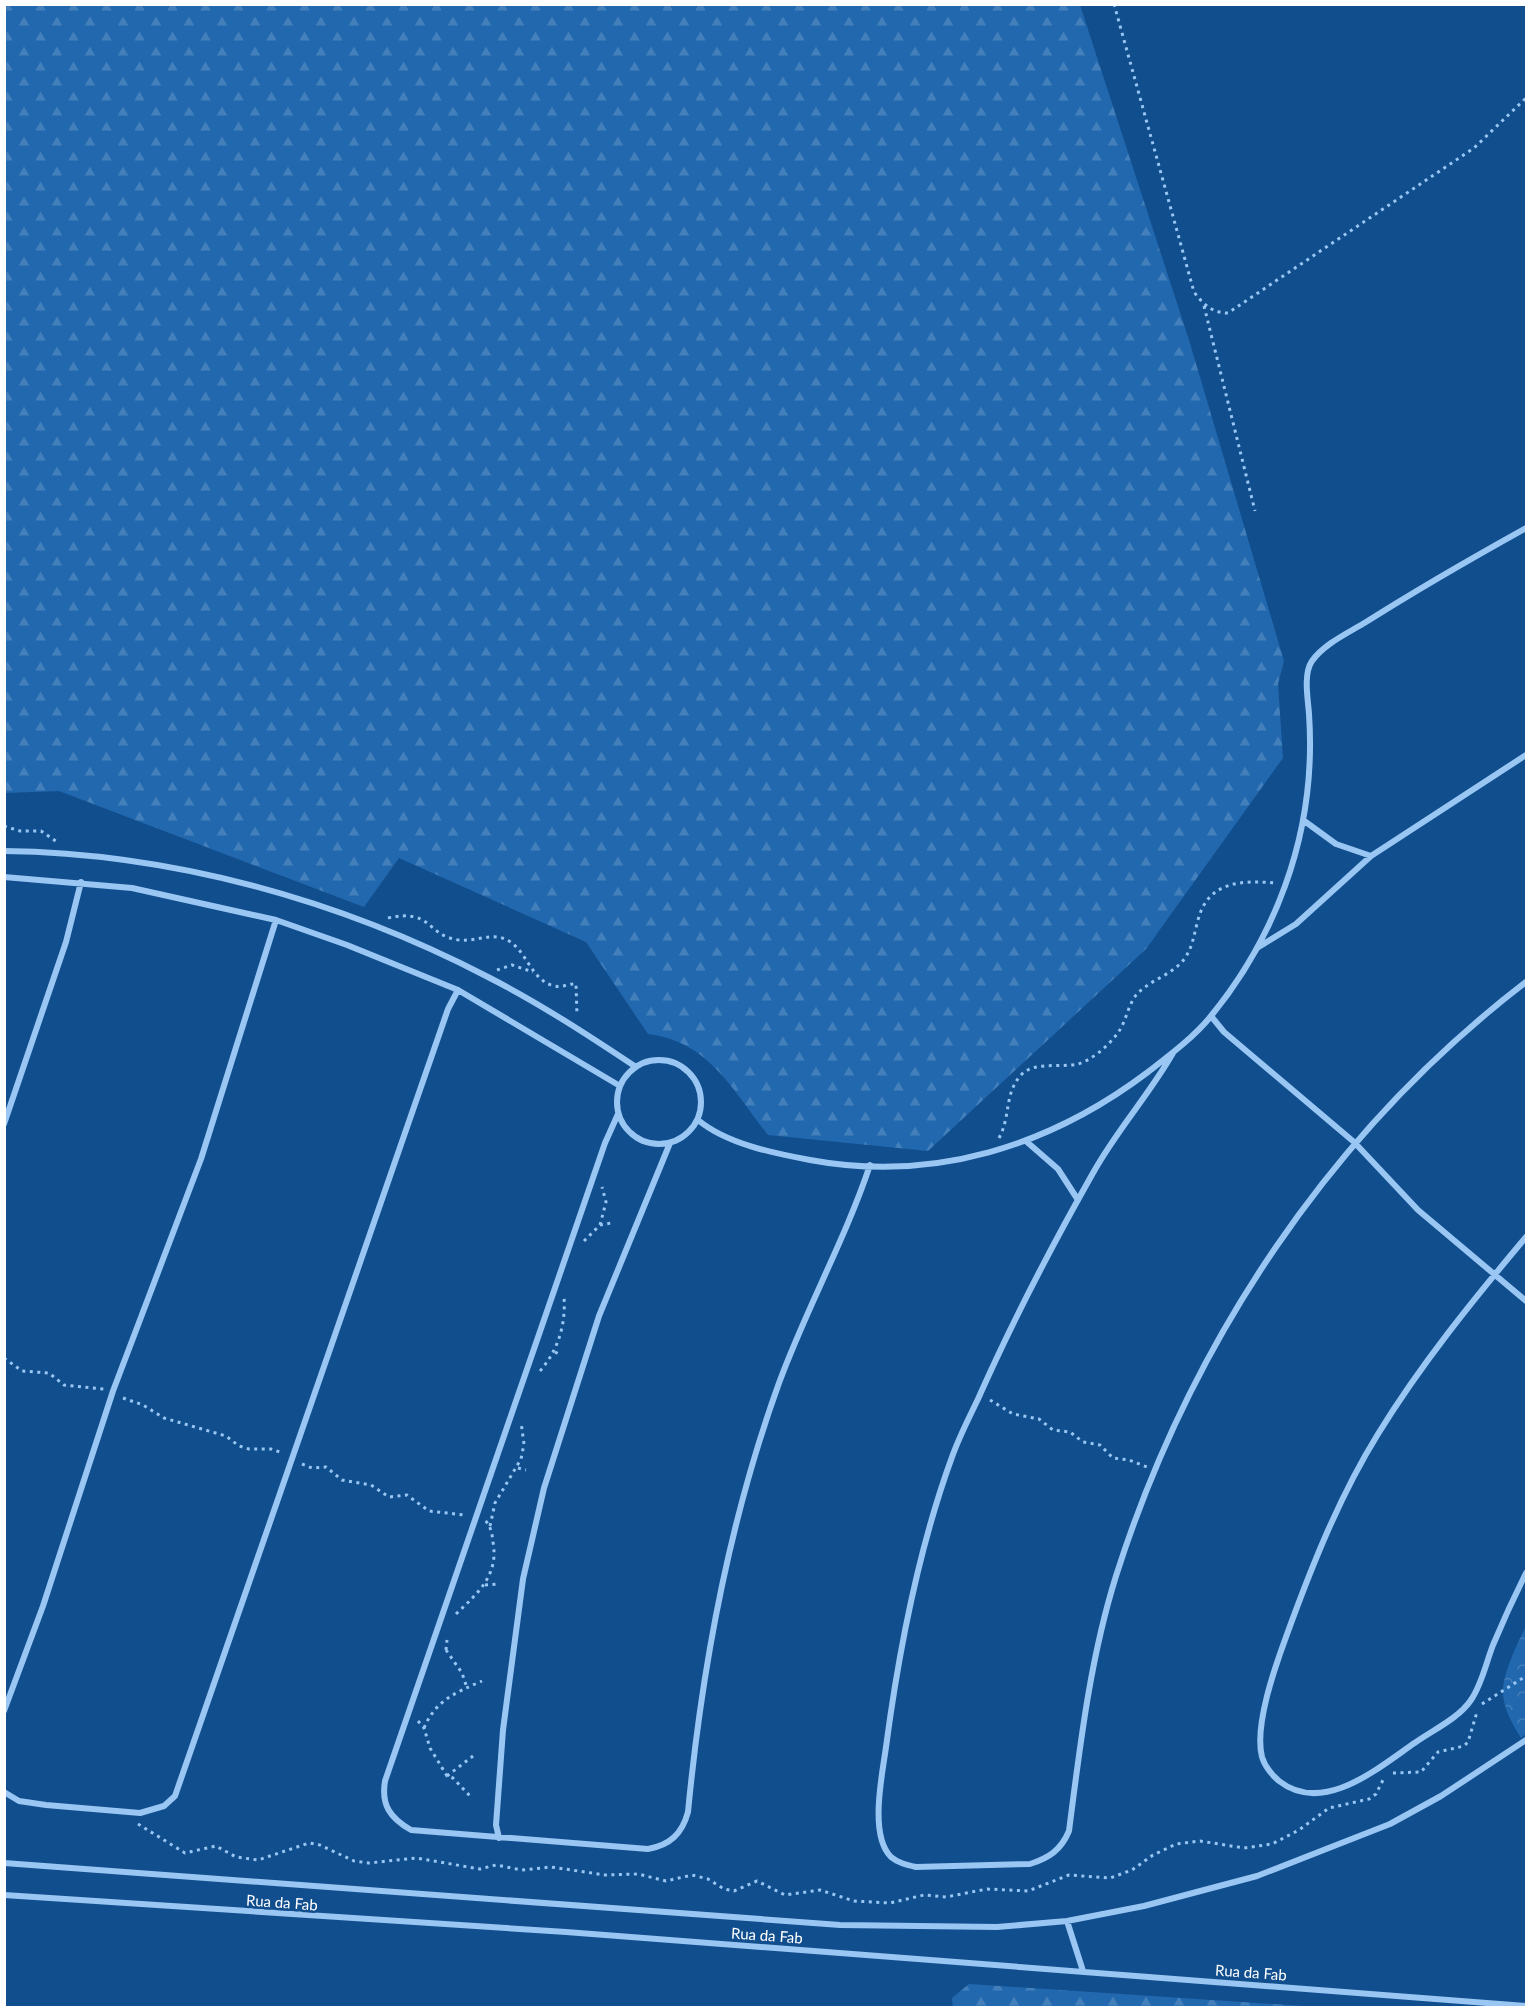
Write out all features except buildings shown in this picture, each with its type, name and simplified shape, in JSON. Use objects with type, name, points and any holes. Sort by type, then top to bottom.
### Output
[{"type":"street","points":[[698,1120],[712,1130],[735,1140],[789,1156],[831,1164],[870,1165],[933,1163],[991,1152],[1027,1142],[1094,1110],[1173,1053],[1211,1017],[1257,948],[1286,884],[1303,820],[1310,751],[1307,680],[1310,663],[1323,650],[1414,592],[1527,528]]},
{"type":"street","points":[[1257,948],[1296,924],[1371,856],[1527,755]]},
{"type":"street","points":[[1303,820],[1336,844],[1371,856]]},
{"type":"street","points":[[4,851],[61,855],[202,874],[331,909],[375,925],[490,977],[636,1067]]},
{"type":"street","points":[[4,877],[81,882],[185,898],[276,920],[347,945],[458,990],[620,1086]]},
{"type":"street","points":[[4,1124],[66,942],[81,882]]},
{"type":"street","points":[[4,1711],[43,1606],[113,1391],[201,1159],[276,920]]},
{"type":"street","points":[[1173,1053],[1160,1077],[1094,1171],[1022,1302],[952,1456],[922,1557],[898,1661],[878,1824],[880,1838],[885,1848],[901,1863],[916,1867],[1030,1864],[1045,1859],[1064,1843],[1069,1831],[1078,1756],[1099,1645],[1116,1578],[1154,1470],[1183,1405],[1221,1335],[1280,1240],[1354,1142],[1462,1034],[1527,982]]},
{"type":"street","points":[[4,1792],[19,1801],[123,1811],[153,1811],[164,1806],[175,1796],[448,1009],[458,990]]},
{"type":"street","points":[[1211,1017],[1224,1032],[1354,1142],[1418,1210],[1527,1301]]},
{"type":"street","points":[[662,1060],[675,1063],[687,1070],[696,1080],[701,1107],[698,1120],[691,1130],[670,1143],[660,1144],[640,1140],[624,1127],[618,1114],[616,1100],[620,1086],[636,1067],[662,1060]]},
{"type":"street","points":[[618,1114],[605,1143],[474,1515],[385,1781],[383,1800],[386,1808],[396,1820],[411,1830],[648,1849],[661,1847],[681,1832],[688,1812],[704,1685],[721,1589],[747,1488],[779,1384],[870,1165]]},
{"type":"street","points":[[1027,1142],[1058,1169],[1078,1200]]},
{"type":"street","points":[[499,1838],[496,1825],[503,1730],[523,1579],[544,1488],[599,1316],[670,1143]]},
{"type":"street","points":[[1527,1237],[1446,1334],[1377,1435],[1356,1473],[1325,1538],[1277,1661],[1263,1725],[1262,1758],[1268,1770],[1286,1786],[1310,1794],[1327,1792],[1371,1772],[1451,1718],[1473,1698],[1505,1616],[1527,1574]]},
{"type":"street","points":[[4,1863],[840,1925],[972,1929],[1067,1921],[1192,1895],[1257,1876],[1339,1846],[1390,1824],[1441,1796],[1527,1740]]},
{"type":"street","name":"Rua da Fab","points":[[4,1895],[566,1932],[1527,2006]]},
{"type":"street","points":[[1067,1921],[1083,1971]]},
{"type":"path","points":[[1114,4],[1194,292],[1204,306],[1256,511]]},
{"type":"path","points":[[1204,306],[1220,313],[1228,313],[1474,148],[1527,98]]},
{"type":"path","points":[[4,826],[20,831],[42,831],[56,841],[61,855]]},
{"type":"path","points":[[991,1152],[1008,1116],[1008,1101],[1012,1085],[1024,1072],[1036,1067],[1080,1064],[1097,1054],[1118,1034],[1137,994],[1170,973],[1184,959],[1195,939],[1203,906],[1214,894],[1230,883],[1246,880],[1286,884]]},
{"type":"path","points":[[375,925],[388,918],[413,915],[423,918],[448,937],[459,940],[498,937],[517,947],[535,973],[546,983],[556,987],[576,984],[576,1028]]},
{"type":"path","points":[[490,977],[503,966],[512,965],[535,973]]},
{"type":"path","points":[[580,1245],[600,1225],[606,1202],[600,1183]]},
{"type":"path","points":[[600,1225],[611,1223]]},
{"type":"path","points":[[534,1377],[555,1352],[563,1326],[564,1294]]},
{"type":"path","points":[[555,1352],[561,1355]]},
{"type":"path","points":[[979,1397],[1002,1406],[1013,1414],[1039,1419],[1053,1430],[1070,1432],[1083,1442],[1100,1445],[1113,1458],[1129,1460],[1154,1470]]},
{"type":"path","points":[[490,1526],[495,1503],[518,1468],[524,1444],[521,1413]]},
{"type":"path","points":[[518,1468],[526,1470]]},
{"type":"path","points":[[485,1585],[499,1584]]},
{"type":"path","points":[[440,1645],[462,1673],[467,1688]]},
{"type":"path","points":[[123,1811],[146,1830],[185,1853],[216,1846],[236,1857],[258,1860],[271,1858],[290,1847],[309,1843],[362,1862],[416,1858],[452,1862],[480,1869],[496,1865],[522,1870],[551,1867],[604,1875],[638,1874],[666,1881],[692,1875],[708,1879],[724,1889],[734,1891],[757,1881],[785,1895],[820,1890],[854,1901],[890,1903],[924,1894],[946,1897],[987,1889],[1028,1891],[1069,1875],[1110,1878],[1132,1870],[1163,1849],[1189,1842],[1244,1848],[1272,1844],[1299,1830],[1329,1808],[1369,1799],[1387,1776],[1394,1773],[1421,1772],[1438,1752],[1464,1746],[1468,1742],[1478,1706],[1526,1675]]},
{"type":"path","points":[[424,1728],[431,1711],[441,1702],[482,1682]]},
{"type":"path","points":[[1473,1698],[1478,1706]]},
{"type":"path","points":[[417,1720],[424,1728],[430,1748],[447,1776],[453,1778],[470,1796]]},
{"type":"path","points":[[447,1776],[473,1756]]},
{"type":"green space","points":[[4,5],[1080,5],[1189,340],[1284,661],[1278,684],[1283,758],[1146,949],[928,1151],[768,1135],[731,1086],[704,1057],[669,1039],[648,1034],[586,942],[399,858],[364,907],[59,791],[5,793]]},
{"type":"green space","points":[[1526,1626],[1526,1734],[1521,1738],[1507,1712],[1503,1686]]},
{"type":"green space","points":[[969,1984],[1319,2007],[953,2007],[952,1998]]}]
